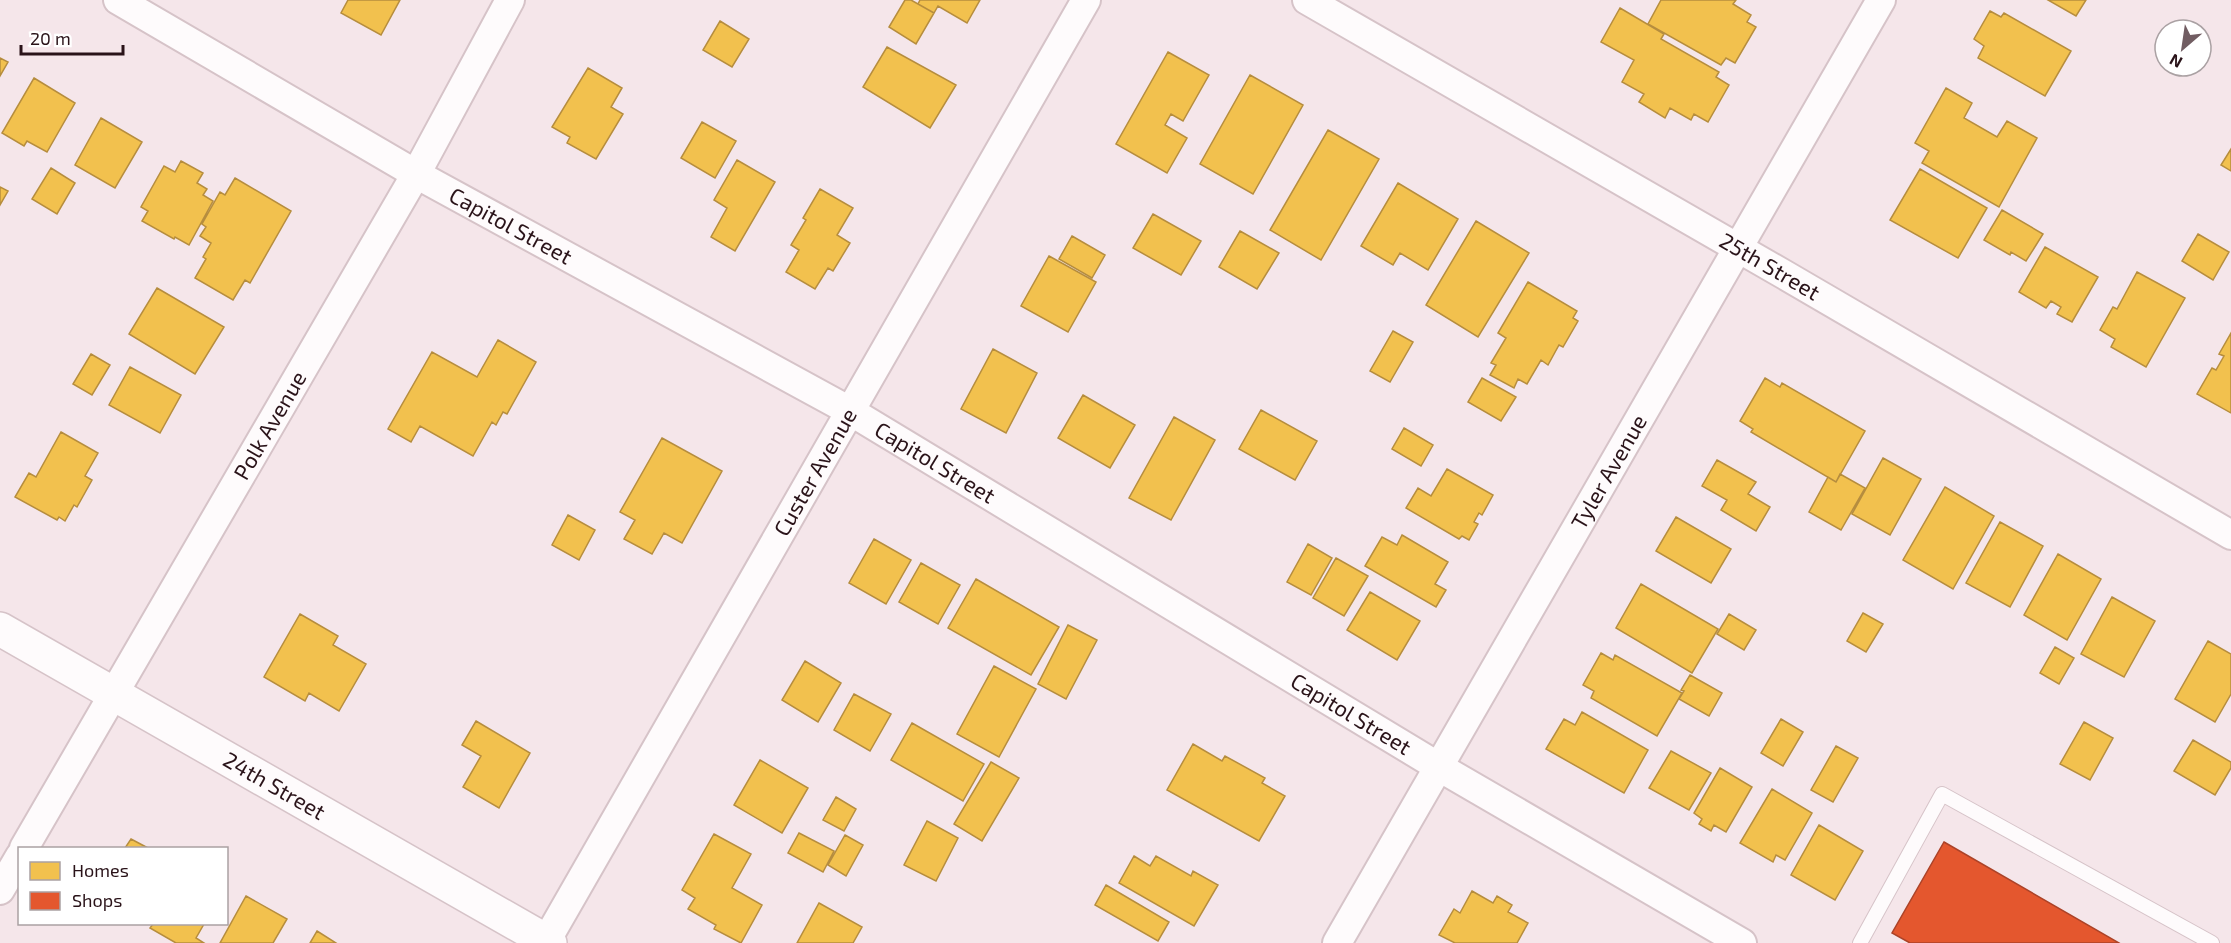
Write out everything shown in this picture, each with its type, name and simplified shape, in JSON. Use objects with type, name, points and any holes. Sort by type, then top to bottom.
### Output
[{"type":"street","name":"Capitol Street","points":[[117,0],[416,174],[850,411],[1439,767],[1742,943]]},
{"type":"street","name":"Polk Avenue","points":[[25,847],[416,174],[510,0]]},
{"type":"street","name":"Custer Avenue","points":[[547,942],[1086,0]]},
{"type":"street","name":"25th Street","points":[[1307,0],[2231,535]]},
{"type":"street","name":"Tyler Avenue","points":[[1337,943],[1881,0]]},
{"type":"street","name":"24th Street","points":[[0,629],[547,942]]},
{"type":"street","points":[[0,890],[18,859]]},
{"type":"lane","points":[[1860,943],[1942,794],[2212,943]]},
{"type":"building: Homes","points":[[348,0],[400,0],[381,35],[341,13]]},
{"type":"building: Homes","points":[[905,0],[911,0],[934,13],[916,44],[889,27]]},
{"type":"building: Homes","points":[[920,0],[980,0],[967,23],[938,6],[934,13],[918,4]]},
{"type":"building: Homes","points":[[1661,0],[1736,0],[1733,4],[1751,15],[1747,22],[1756,27],[1735,63],[1726,58],[1721,65],[1648,24]]},
{"type":"building: Homes","points":[[2048,0],[2086,0],[2076,16]]},
{"type":"building: Homes","points":[[1620,8],[1664,34],[1661,39],[1719,72],[1716,77],[1729,85],[1708,122],[1694,114],[1691,120],[1670,108],[1665,118],[1639,102],[1644,94],[1622,82],[1634,60],[1601,42]]},
{"type":"building: Homes","points":[[1990,11],[2001,17],[2004,13],[2071,51],[2045,96],[1978,58],[1984,46],[1974,39]]},
{"type":"building: Homes","points":[[720,21],[749,39],[732,67],[703,50]]},
{"type":"building: Homes","points":[[887,47],[956,85],[930,128],[863,87]]},
{"type":"building: Homes","points":[[1168,52],[1209,75],[1183,121],[1171,114],[1165,125],[1187,138],[1167,173],[1116,144]]},
{"type":"building: Homes","points":[[0,58],[8,62],[0,76]]},
{"type":"building: Homes","points":[[588,68],[622,88],[611,107],[623,114],[596,159],[567,143],[570,137],[552,127]]},
{"type":"building: Homes","points":[[1250,75],[1303,105],[1253,194],[1200,164]]},
{"type":"building: Homes","points":[[34,78],[75,103],[47,152],[27,141],[24,146],[2,133]]},
{"type":"building: Homes","points":[[1946,88],[1972,103],[1964,118],[1997,137],[2007,121],[2037,138],[1999,207],[1922,163],[1929,151],[1915,143]]},
{"type":"building: Homes","points":[[101,118],[142,142],[115,188],[75,165]]},
{"type":"building: Homes","points":[[702,122],[736,141],[715,178],[681,158]]},
{"type":"building: Homes","points":[[1328,130],[1379,159],[1321,260],[1270,230]]},
{"type":"building: Homes","points":[[2231,149],[2231,171],[2221,165]]},
{"type":"building: Homes","points":[[737,160],[775,182],[735,251],[711,237],[727,208],[714,200]]},
{"type":"building: Homes","points":[[181,161],[203,173],[197,183],[207,189],[203,195],[213,201],[189,245],[142,221],[148,211],[141,207],[164,166],[175,172]]},
{"type":"building: Homes","points":[[51,168],[75,183],[57,214],[32,199]]},
{"type":"building: Homes","points":[[1920,169],[1987,208],[1958,258],[1890,220]]},
{"type":"building: Homes","points":[[235,178],[291,211],[250,283],[245,280],[233,300],[195,278],[206,259],[203,257],[211,243],[200,236],[206,227],[202,224],[220,192],[225,195]]},
{"type":"building: Homes","points":[[1398,183],[1458,219],[1428,270],[1400,253],[1393,265],[1361,246]]},
{"type":"building: Homes","points":[[0,187],[8,191],[0,205]]},
{"type":"building: Homes","points":[[820,189],[853,208],[837,235],[850,243],[833,271],[828,268],[815,289],[786,272],[799,250],[791,245],[806,220],[803,218]]},
{"type":"building: Homes","points":[[2002,210],[2043,234],[2026,261],[1984,240]]},
{"type":"building: Homes","points":[[1153,214],[1201,241],[1181,275],[1133,248]]},
{"type":"building: Homes","points":[[1476,221],[1529,253],[1478,337],[1426,305]]},
{"type":"building: Homes","points":[[1240,231],[1279,253],[1257,289],[1219,267]]},
{"type":"building: Homes","points":[[2198,234],[2229,252],[2213,280],[2182,261]]},
{"type":"building: Homes","points":[[1072,236],[1105,255],[1092,278],[1059,259]]},
{"type":"building: Homes","points":[[2045,247],[2098,277],[2072,322],[2057,314],[2061,307],[2051,301],[2046,308],[2019,292]]},
{"type":"building: Homes","points":[[1049,256],[1096,282],[1068,332],[1021,306]]},
{"type":"building: Homes","points":[[2137,272],[2185,298],[2146,367],[2111,347],[2115,339],[2100,330],[2113,307],[2117,309]]},
{"type":"building: Homes","points":[[1528,282],[1577,311],[1573,318],[1578,321],[1563,347],[1559,345],[1548,365],[1541,360],[1527,384],[1518,379],[1514,388],[1490,375],[1496,365],[1491,363],[1506,338],[1498,333]]},
{"type":"building: Homes","points":[[157,288],[224,327],[195,374],[129,334]]},
{"type":"building: Homes","points":[[1393,331],[1413,342],[1390,382],[1370,371]]},
{"type":"building: Homes","points":[[2231,333],[2231,413],[2197,394],[2212,368],[2216,370],[2224,356],[2219,354]]},
{"type":"building: Homes","points":[[498,340],[536,362],[507,414],[503,412],[496,425],[492,422],[473,456],[420,426],[411,442],[388,429],[432,352],[477,377]]},
{"type":"building: Homes","points":[[993,349],[1037,373],[1006,433],[961,409]]},
{"type":"building: Homes","points":[[91,354],[110,365],[92,395],[73,384]]},
{"type":"building: Homes","points":[[130,367],[181,395],[160,433],[109,405]]},
{"type":"building: Homes","points":[[1482,378],[1516,397],[1501,421],[1468,402]]},
{"type":"building: Homes","points":[[1765,378],[1780,387],[1782,383],[1865,431],[1836,482],[1751,432],[1753,429],[1740,421]]},
{"type":"building: Homes","points":[[1083,395],[1135,425],[1110,468],[1058,438]]},
{"type":"building: Homes","points":[[1261,410],[1317,441],[1295,480],[1239,449]]},
{"type":"building: Homes","points":[[1174,417],[1215,440],[1171,520],[1129,498]]},
{"type":"building: Homes","points":[[1404,428],[1433,445],[1421,466],[1392,449]]},
{"type":"building: Homes","points":[[61,432],[98,453],[85,476],[92,480],[77,507],[74,505],[65,521],[59,517],[57,520],[15,497],[29,473],[36,477]]},
{"type":"building: Homes","points":[[662,438],[722,471],[682,543],[664,533],[652,554],[624,539],[635,520],[620,512]]},
{"type":"building: Homes","points":[[1883,458],[1921,479],[1890,535],[1852,514]]},
{"type":"building: Homes","points":[[1717,460],[1756,482],[1748,494],[1770,507],[1756,531],[1721,510],[1727,500],[1702,486]]},
{"type":"building: Homes","points":[[1447,469],[1493,495],[1482,515],[1479,513],[1474,522],[1478,524],[1469,540],[1462,536],[1459,539],[1406,508],[1418,488],[1431,496]]},
{"type":"building: Homes","points":[[1840,474],[1865,488],[1841,530],[1809,512],[1828,477],[1836,482]]},
{"type":"building: Homes","points":[[1945,487],[1994,516],[1953,589],[1903,560]]},
{"type":"building: Homes","points":[[568,515],[595,530],[579,560],[552,545]]},
{"type":"building: Homes","points":[[1676,517],[1731,549],[1711,583],[1656,551]]},
{"type":"building: Homes","points":[[2000,522],[2043,546],[2010,607],[1966,583]]},
{"type":"building: Homes","points":[[1402,535],[1448,562],[1435,584],[1446,590],[1436,607],[1365,566],[1382,537],[1397,545]]},
{"type":"building: Homes","points":[[874,539],[911,560],[886,604],[849,583]]},
{"type":"building: Homes","points":[[1308,544],[1332,558],[1311,595],[1287,582]]},
{"type":"building: Homes","points":[[2058,554],[2101,579],[2067,640],[2024,615]]},
{"type":"building: Homes","points":[[1336,558],[1368,576],[1344,616],[1313,598]]},
{"type":"building: Homes","points":[[921,563],[960,585],[938,624],[899,602]]},
{"type":"building: Homes","points":[[976,579],[1059,627],[1031,675],[948,628]]},
{"type":"building: Homes","points":[[1641,584],[1718,629],[1692,673],[1616,628]]},
{"type":"building: Homes","points":[[1370,592],[1420,621],[1397,660],[1347,630]]},
{"type":"building: Homes","points":[[2112,597],[2155,621],[2124,677],[2081,654]]},
{"type":"building: Homes","points":[[1863,613],[1883,624],[1866,652],[1847,641]]},
{"type":"building: Homes","points":[[300,614],[338,636],[333,645],[366,664],[339,711],[309,693],[305,701],[264,677]]},
{"type":"building: Homes","points":[[1729,614],[1756,630],[1744,650],[1717,634]]},
{"type":"building: Homes","points":[[1068,625],[1097,640],[1066,699],[1038,684]]},
{"type":"building: Homes","points":[[2208,641],[2231,654],[2231,694],[2215,722],[2175,699]]},
{"type":"building: Homes","points":[[2055,647],[2074,658],[2059,684],[2040,673]]},
{"type":"building: Homes","points":[[1601,653],[1613,660],[1615,655],[1682,693],[1657,736],[1591,698],[1594,691],[1583,685]]},
{"type":"building: Homes","points":[[805,661],[841,683],[818,722],[782,700]]},
{"type":"building: Homes","points":[[994,666],[1036,689],[999,757],[957,734]]},
{"type":"building: Homes","points":[[1690,675],[1722,693],[1709,716],[1679,699],[1684,691],[1681,690]]},
{"type":"building: Homes","points":[[854,694],[891,714],[870,751],[834,730]]},
{"type":"building: Homes","points":[[1582,712],[1648,750],[1624,793],[1546,749],[1564,719],[1575,725]]},
{"type":"building: Homes","points":[[1781,719],[1803,732],[1783,766],[1761,753]]},
{"type":"building: Homes","points":[[476,721],[530,753],[499,808],[463,787],[481,756],[462,745]]},
{"type":"building: Homes","points":[[2084,722],[2113,738],[2090,780],[2060,764]]},
{"type":"building: Homes","points":[[912,723],[984,764],[963,801],[891,760]]},
{"type":"building: Homes","points":[[2193,740],[2231,762],[2231,768],[2215,795],[2174,771]]},
{"type":"building: Homes","points":[[1193,744],[1222,761],[1225,756],[1265,778],[1262,783],[1285,796],[1259,841],[1167,790]]},
{"type":"building: Homes","points":[[1836,746],[1858,758],[1833,802],[1811,790]]},
{"type":"building: Homes","points":[[1671,751],[1711,773],[1689,810],[1649,788]]},
{"type":"building: Homes","points":[[760,760],[808,788],[782,833],[734,805]]},
{"type":"building: Homes","points":[[991,762],[1019,778],[982,841],[954,824]]},
{"type":"building: Homes","points":[[1720,768],[1752,787],[1726,832],[1714,825],[1711,831],[1699,824],[1702,819],[1694,813]]},
{"type":"building: Homes","points":[[1772,789],[1812,813],[1785,860],[1776,855],[1773,862],[1740,843]]},
{"type":"building: Homes","points":[[836,797],[856,809],[844,831],[823,820]]},
{"type":"building: Homes","points":[[927,821],[958,838],[936,881],[904,865]]},
{"type":"building: Homes","points":[[1819,825],[1863,851],[1835,900],[1791,875]]},
{"type":"building: Homes","points":[[799,833],[834,851],[823,872],[788,853]]},
{"type":"building: Homes","points":[[714,834],[751,854],[732,888],[762,905],[741,943],[714,929],[716,925],[688,909],[695,898],[682,890]]},
{"type":"building: Homes","points":[[845,835],[863,845],[846,876],[828,865]]},
{"type":"building: Homes","points":[[131,839],[146,847],[126,847]]},
{"type":"building: Homes","points":[[1134,856],[1150,866],[1156,856],[1191,876],[1193,871],[1218,885],[1194,926],[1119,883]]},
{"type":"building: Homes","points":[[1106,885],[1169,922],[1158,941],[1095,905]]},
{"type":"building: Homes","points":[[1472,891],[1493,903],[1497,896],[1512,905],[1508,912],[1528,923],[1517,943],[1455,943],[1439,935],[1454,909],[1460,913]]},
{"type":"building: Homes","points":[[246,896],[287,919],[273,943],[220,943]]},
{"type":"building: Homes","points":[[819,903],[862,927],[853,943],[797,943]]},
{"type":"building: Homes","points":[[152,925],[203,925],[196,938],[204,943],[176,943],[150,928]]},
{"type":"building: Homes","points":[[317,931],[336,943],[310,943]]},
{"type":"building: Shops","points":[[1944,842],[2119,943],[1910,943],[1892,933]]}]
